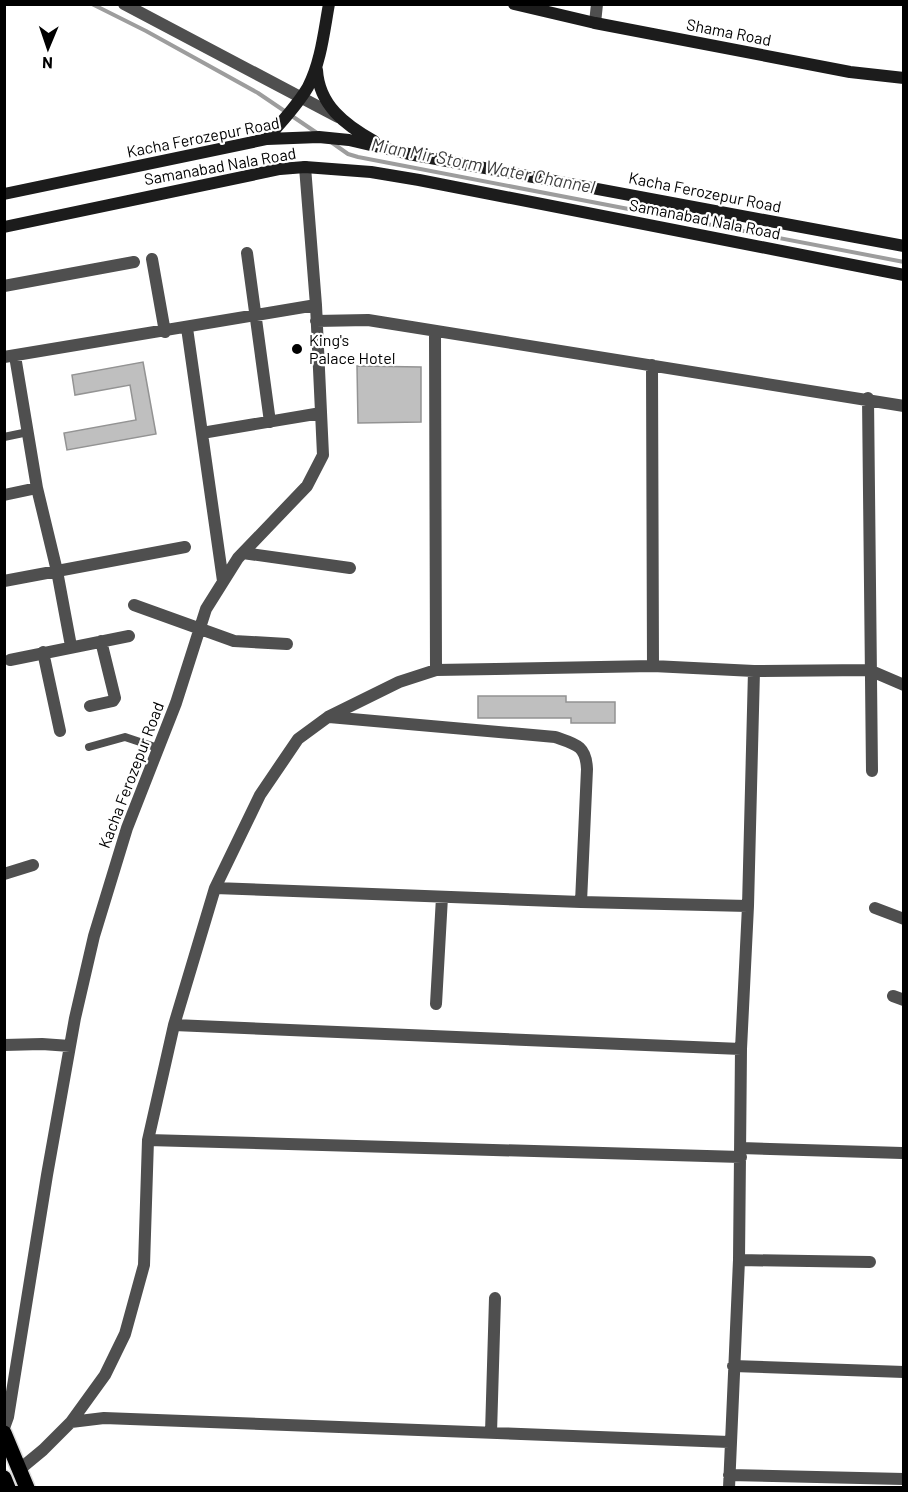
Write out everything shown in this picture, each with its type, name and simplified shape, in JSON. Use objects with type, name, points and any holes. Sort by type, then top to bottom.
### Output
[{"type":"main road","points":[[267,139],[302,96],[312,79],[329,4]]},
{"type":"main road","name":"Shama Road","points":[[513,4],[595,23],[850,72],[903,78]]},
{"type":"main road","points":[[317,65],[317,79],[324,99],[341,119],[385,148]]},
{"type":"main road","name":"Kacha Ferozepur Road","points":[[4,194],[267,139],[319,137],[349,140],[903,246]]},
{"type":"main road","name":"Samanabad Nala Road","points":[[4,227],[246,175],[305,167],[371,172],[419,180],[903,275]]},
{"type":"main road","points":[[4,1433],[27,1488]]},
{"type":"main road","points":[[4,1478],[8,1488]]},
{"type":"street","points":[[124,4],[302,96],[341,119]]},
{"type":"street","points":[[595,23],[597,4]]},
{"type":"street","name":"Kacha Ferozepur Road","points":[[4,1428],[8,1417],[70,1046],[97,925],[127,828],[176,703],[206,609],[243,553],[307,486],[322,455],[316,305],[305,167]]},
{"type":"street","points":[[247,254],[270,422]]},
{"type":"street","points":[[152,259],[165,332]]},
{"type":"street","points":[[4,286],[134,262]]},
{"type":"street","points":[[71,646],[57,571],[37,488],[28,432],[10,357],[316,305]]},
{"type":"street","points":[[316,321],[368,320],[868,398],[903,406]]},
{"type":"street","points":[[187,328],[223,581]]},
{"type":"street","points":[[435,332],[436,670]]},
{"type":"street","points":[[652,365],[653,666]]},
{"type":"street","points":[[868,398],[869,670],[872,771]]},
{"type":"street","points":[[202,433],[321,413]]},
{"type":"street","points":[[4,495],[37,488]]},
{"type":"street","points":[[4,581],[185,547]]},
{"type":"street","points":[[243,553],[350,567]]},
{"type":"street","points":[[134,604],[234,641],[287,644]]},
{"type":"street","points":[[10,660],[129,636]]},
{"type":"street","points":[[90,706],[113,701],[115,698],[101,641]]},
{"type":"street","points":[[43,652],[60,731]]},
{"type":"street","points":[[20,1469],[44,1450],[71,1422],[105,1375],[125,1334],[144,1265],[148,1140],[174,1026],[215,888],[260,795],[298,739],[328,717],[399,682],[436,670],[653,666],[754,671],[869,670],[903,685]]},
{"type":"street","points":[[754,671],[748,906],[741,1049],[739,1260],[729,1481],[903,1479]]},
{"type":"street","points":[[328,717],[555,737],[578,745],[586,756],[587,769],[581,902]]},
{"type":"street","points":[[4,874],[33,865]]},
{"type":"street","points":[[215,888],[748,906]]},
{"type":"street","points":[[436,1004],[442,897]]},
{"type":"street","points":[[875,908],[903,919]]},
{"type":"street","points":[[174,1026],[741,1049]]},
{"type":"street","points":[[4,1045],[70,1046]]},
{"type":"street","points":[[148,1140],[741,1152],[902,1152]]},
{"type":"street","points":[[739,1260],[870,1262]]},
{"type":"street","points":[[491,1433],[495,1298]]},
{"type":"street","points":[[733,1366],[903,1372]]},
{"type":"street","points":[[71,1422],[104,1418],[729,1442]]},
{"type":"lane","points":[[4,437],[28,432]]},
{"type":"lane","points":[[89,747],[125,737],[158,748]]},
{"type":"building","points":[[143,362],[156,434],[67,450],[64,433],[136,420],[130,385],[75,395],[72,375]]},
{"type":"building","points":[[357,366],[421,367],[421,422],[358,423]]},
{"type":"building","points":[[478,696],[566,696],[566,702],[615,702],[615,723],[571,723],[571,718],[478,718]]},
{"type":"waterway","name":"Mian Mir Storm Water Channel","points":[[92,4],[258,93],[317,133]]},
{"type":"waterway","name":"Mian Mir Storm Water Channel","points":[[331,142],[348,154],[358,157],[904,262]]},
{"type":"place","name":"King's Palace Hotel","points":[[297,349]]}]
